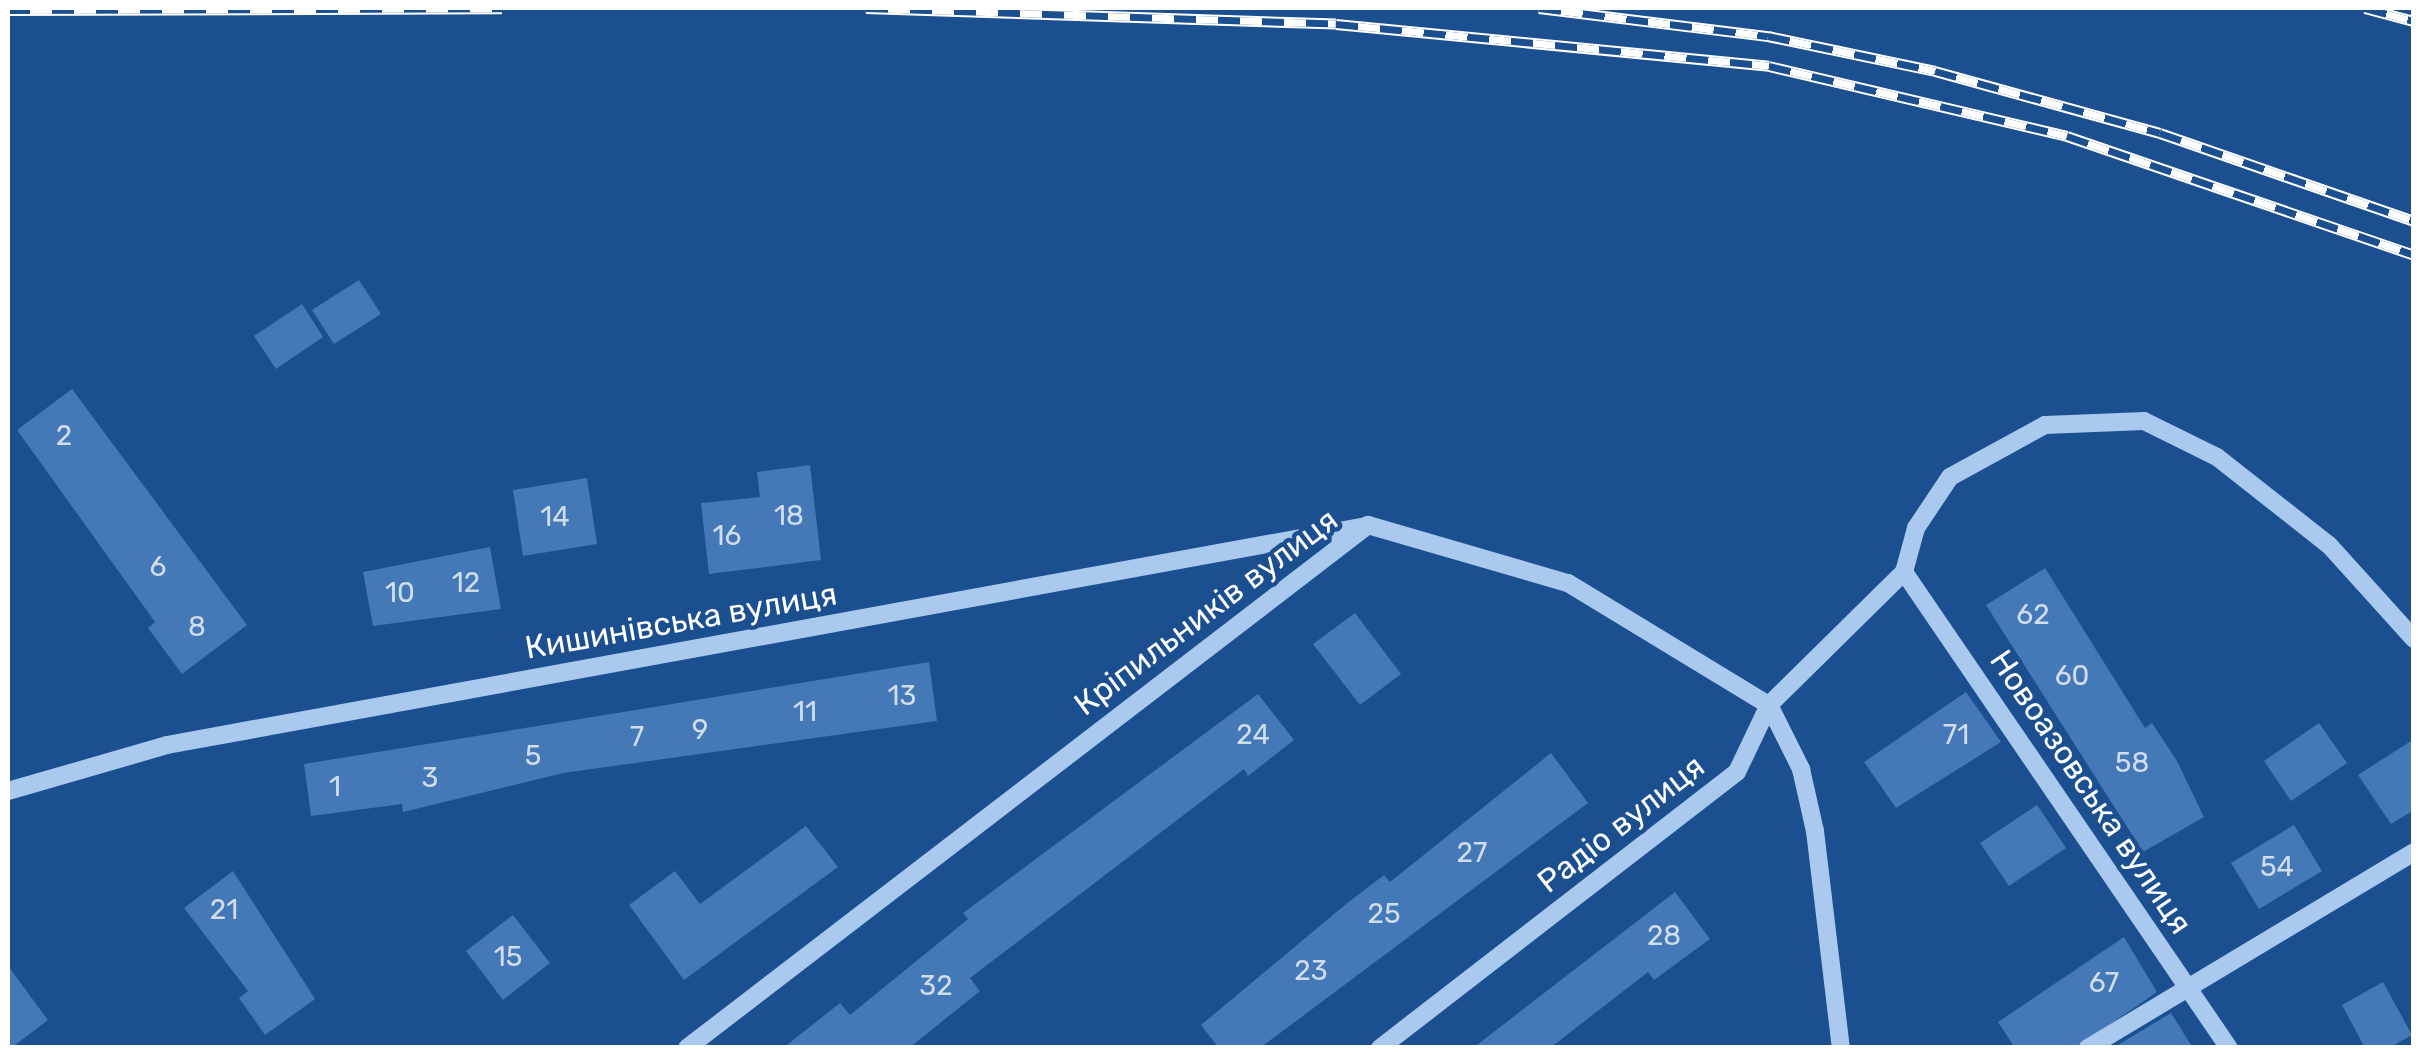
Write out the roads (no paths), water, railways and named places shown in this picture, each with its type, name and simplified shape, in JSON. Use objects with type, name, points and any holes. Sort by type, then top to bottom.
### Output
[{"type":"street","points":[[1904,572],[1916,528],[1950,477],[2046,424],[2144,421],[2217,457],[2329,545],[2414,639]]},
{"type":"street","name":"Кріпильників вулиця","points":[[688,1048],[1368,526],[1568,583],[1769,705]]},
{"type":"street","name":"Кишинівська вулиця","points":[[8,792],[167,745],[1368,526]]},
{"type":"street","name":"Радіо вулиця","points":[[1380,1048],[1737,772],[1769,705],[1904,572]]},
{"type":"street","name":"Новоазовська вулиця","points":[[1904,572],[2229,1048]]},
{"type":"street","points":[[1769,705],[1801,769],[1815,831],[1841,1048]]},
{"type":"street","points":[[2088,1048],[2185,982],[2414,852]]},
{"type":"railway","points":[[8,10],[502,8]]},
{"type":"railway","points":[[866,8],[1336,24],[1769,66],[2067,136],[2414,255]]},
{"type":"railway","points":[[1539,8],[1768,36],[1935,71],[2160,133],[2414,221]]},
{"type":"railway","points":[[2365,8],[2414,21]]}]
